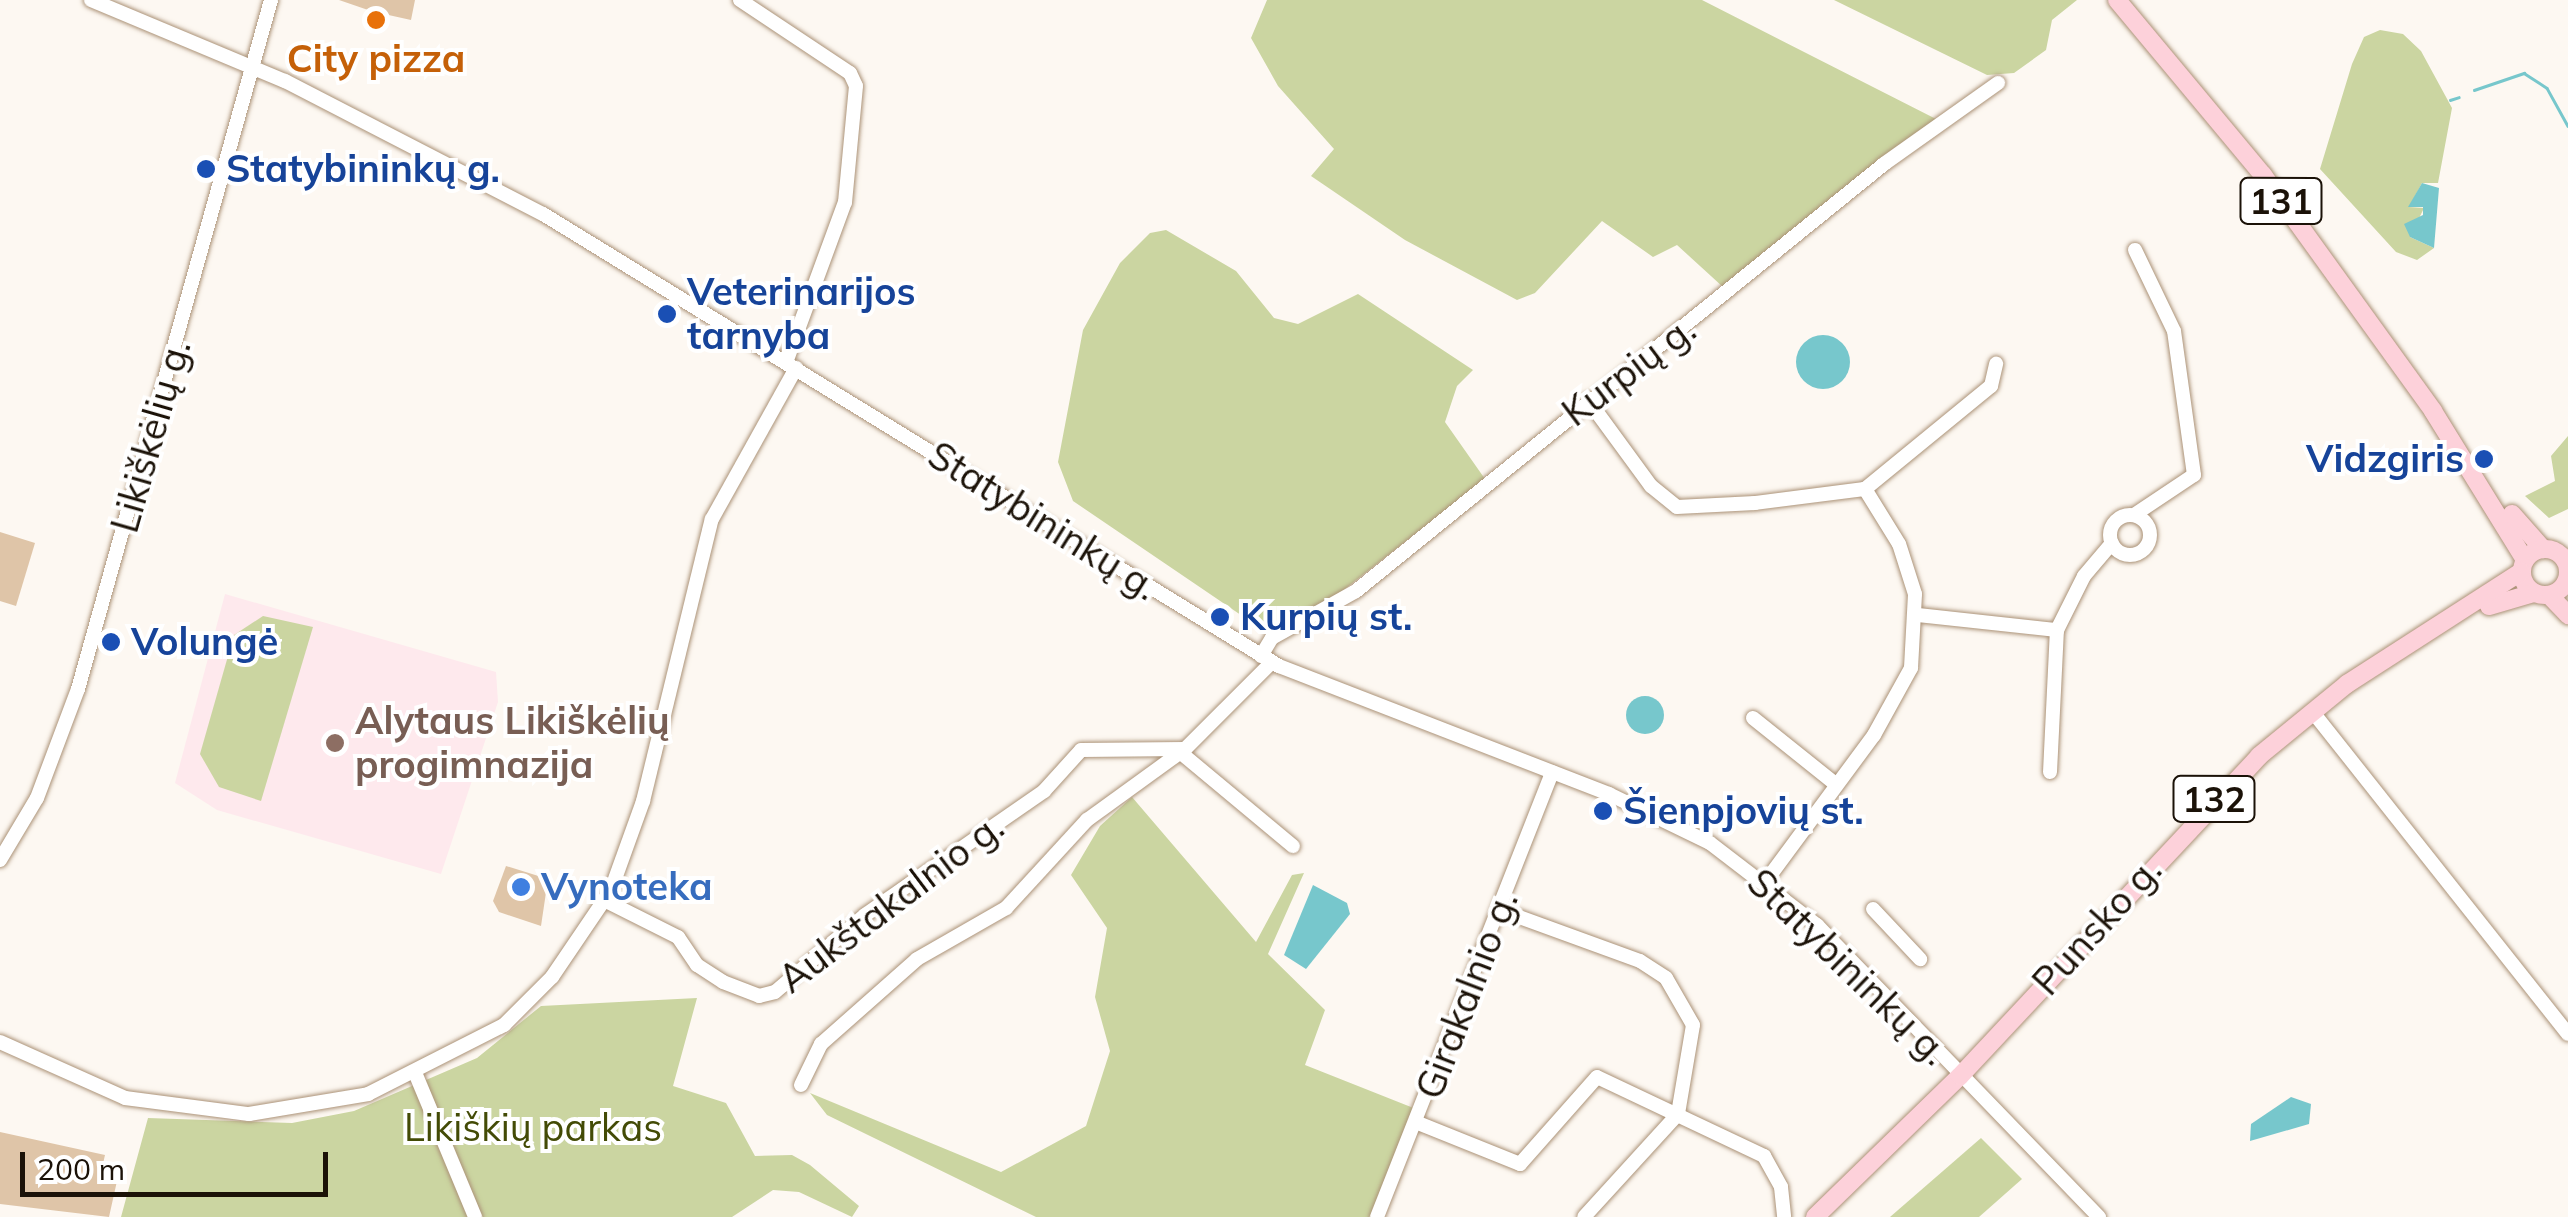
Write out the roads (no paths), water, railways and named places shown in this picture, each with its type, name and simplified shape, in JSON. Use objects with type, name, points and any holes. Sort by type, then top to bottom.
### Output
[{"type":"main road","name":"131","points":[[2117,0],[2262,175],[2432,411]]},
{"type":"main road","points":[[2432,411],[2555,548],[2567,578]]},
{"type":"main road","points":[[2432,411],[2541,594],[2568,615]]},
{"type":"main road","name":"Punsko g.","points":[[1814,1217],[1960,1076],[2176,838],[2312,711],[2555,548]]},
{"type":"main road","name":"Punsko g.","points":[[2395,653],[2508,596],[2541,594],[2567,578]]},
{"type":"street","name":"Statybininkų g.","points":[[91,0],[255,68],[544,214],[1267,659],[1664,818],[1766,881],[2099,1217]]},
{"type":"street","name":"Likiškėlių g.","points":[[0,860],[37,798],[78,689],[271,0]]},
{"type":"street","points":[[0,1042],[125,1098],[206,1112],[308,1109],[416,1075],[526,1006],[604,900],[640,811],[712,519],[791,365],[845,202],[858,106],[850,73],[740,0]]},
{"type":"street","name":"Kurpių g.","points":[[1267,659],[1285,629],[1356,591],[1588,400],[1681,335],[1884,164],[1998,83]]},
{"type":"street","points":[[2050,772],[2056,630],[2084,576],[2112,543],[2116,520],[2134,516],[2194,475],[2174,331],[2135,250]]},
{"type":"street","points":[[1588,400],[1650,486],[1677,506],[1865,489],[1991,386],[1996,364]]},
{"type":"street","points":[[1766,881],[1902,687],[1918,615],[1899,544],[1865,489]]},
{"type":"street","points":[[2112,543],[2132,554],[2147,544],[2148,526],[2134,516]]},
{"type":"street","points":[[1918,615],[2056,630]]},
{"type":"street","name":"Aukštakalnio g.","points":[[801,1084],[808,1056],[844,1023],[917,960],[1006,908],[1087,820],[1182,750],[1267,659]]},
{"type":"street","points":[[2312,711],[2568,1034]]},
{"type":"street","points":[[1753,718],[1834,782]]},
{"type":"street","name":"Aukštakalnio g.","points":[[604,900],[678,937],[698,966],[723,982],[759,996],[776,992],[865,915],[1044,791],[1081,750],[1182,750]]},
{"type":"street","points":[[1182,750],[1293,846]]},
{"type":"street","name":"Girakalnio g.","points":[[1377,1217],[1418,1123],[1552,772]]},
{"type":"street","points":[[1874,909],[1920,958]]},
{"type":"street","points":[[1500,910],[1640,960],[1666,978],[1694,1025],[1678,1114],[1584,1217]]},
{"type":"street","points":[[416,1075],[474,1217]]},
{"type":"street","points":[[1418,1123],[1520,1164],[1597,1077],[1764,1156],[1781,1186],[1784,1217]]},
{"type":"water","points":[[2422,183],[2439,188],[2434,248],[2410,237],[2404,224],[2423,215],[2423,207],[2408,207]]},
{"type":"water","points":[[1823,335],[1842,343],[1850,362],[1842,381],[1823,389],[1804,381],[1796,362],[1804,343]]},
{"type":"water","points":[[1645,696],[1658,702],[1664,715],[1658,728],[1645,734],[1632,728],[1626,715],[1632,702]]},
{"type":"water","points":[[1313,885],[1347,903],[1350,914],[1306,969],[1284,955]]},
{"type":"water","points":[[2291,1097],[2311,1104],[2309,1124],[2250,1141],[2251,1124]]},
{"type":"waterway","points":[[2474,90],[2524,73],[2547,88],[2568,126]]},
{"type":"waterway","points":[[2450,100],[2459,97]]},
{"type":"place","name":"City pizza","points":[[376,20]]},
{"type":"place","name":"Statybininkų g.","points":[[206,169]]},
{"type":"place","name":"Veterinarijos tarnyba","points":[[667,314]]},
{"type":"place","name":"Vidzgiris","points":[[2484,459]]},
{"type":"place","name":"Kurpių st.","points":[[1220,617]]},
{"type":"place","name":"Volungė","points":[[111,642]]},
{"type":"place","name":"Alytaus Likiškėlių progimnazija","points":[[335,743]]},
{"type":"place","name":"Šienpjovių st.","points":[[1603,811]]},
{"type":"place","name":"Vynoteka","points":[[521,887]]},
{"type":"park label","name":"Likiškių parkas","points":[[533,1128]]}]
